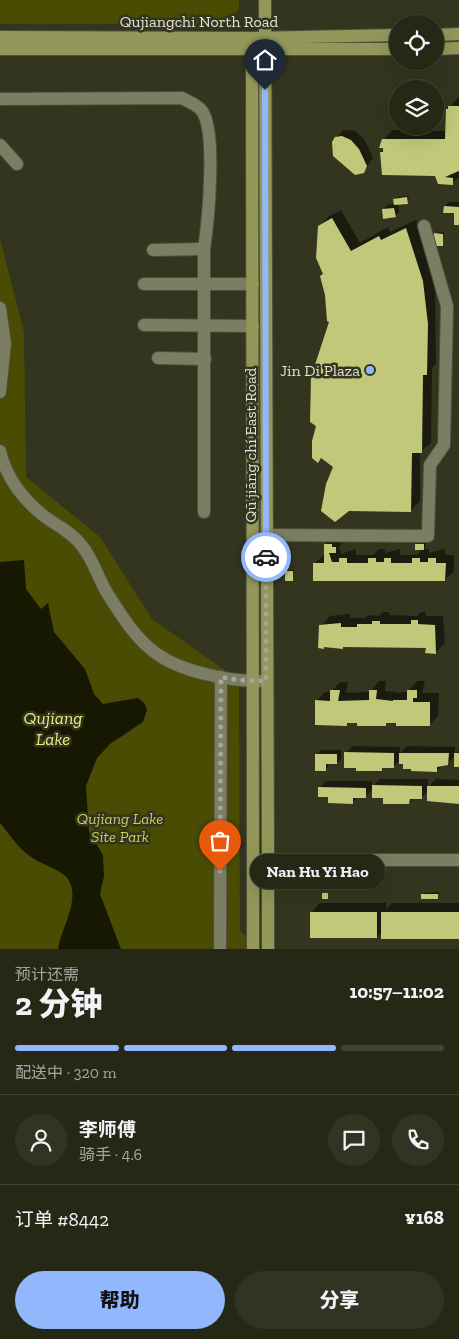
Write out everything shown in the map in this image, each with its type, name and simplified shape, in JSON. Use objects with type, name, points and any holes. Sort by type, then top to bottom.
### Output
[{"type":"main road","name":"Qū jiāng chí East Road","points":[[265,0],[259,43],[253,326],[259,681],[268,860],[268,949]]},
{"type":"main road","points":[[444,35],[459,34]]},
{"type":"main road","name":"Qujiangchi North Road","points":[[0,49],[259,43],[389,36]]},
{"type":"main road","name":"Qujiangchi North Road","points":[[0,37],[259,43],[389,49]]},
{"type":"main road","name":"Qū jiāng chí East Road","points":[[253,949],[252,860],[266,535],[259,43]]},
{"type":"main road","points":[[444,49],[459,48]]},
{"type":"street","points":[[0,99],[182,98],[202,110],[209,131],[210,214],[204,249],[204,512]]},
{"type":"street","points":[[0,145],[17,164]]},
{"type":"street","points":[[266,535],[428,536],[430,465],[444,445],[447,306],[424,226]]},
{"type":"street","points":[[154,250],[204,249]]},
{"type":"street","points":[[144,284],[253,284]]},
{"type":"street","points":[[0,308],[5,344],[0,392]]},
{"type":"street","points":[[144,325],[253,326]]},
{"type":"street","points":[[158,358],[205,359]]},
{"type":"street","points":[[0,452],[4,466],[15,487],[43,515],[70,532],[83,546],[108,594],[142,641],[156,654],[172,662],[221,677],[259,681]]},
{"type":"street","points":[[220,949],[221,677]]},
{"type":"street","points":[[252,860],[459,860]]},
{"type":"green space","points":[[0,0],[239,0],[239,9],[227,24],[0,24]]},
{"type":"green space","name":"Qujiang Lake Site Park","points":[[0,239],[24,332],[26,477],[100,537],[152,619],[239,680],[240,931],[262,949],[0,949]]},
{"type":"water","name":"Qujiang Lake","points":[[24,560],[26,589],[41,609],[48,603],[54,632],[85,669],[94,694],[103,704],[138,698],[145,704],[147,710],[143,722],[110,744],[97,758],[86,786],[89,832],[103,855],[104,876],[100,894],[121,949],[58,949],[71,907],[72,890],[70,883],[60,872],[27,854],[0,823],[0,562]]},
{"type":"building","points":[[448,106],[459,106],[459,171],[445,177],[453,178],[453,185],[438,184],[435,176],[382,175],[380,152],[383,152],[383,148],[379,148],[382,139],[445,139],[446,109],[448,109]]},
{"type":"building","points":[[342,136],[351,140],[359,149],[367,166],[364,173],[355,175],[333,156],[332,142],[335,137]]},
{"type":"building","points":[[407,197],[408,204],[394,205],[393,199]]},
{"type":"building","points":[[444,206],[459,207],[459,225],[454,225],[454,213],[443,213]]},
{"type":"building","points":[[394,208],[396,217],[383,219],[382,209]]},
{"type":"building","name":"Jin Di Plaza","points":[[332,218],[351,251],[379,236],[381,240],[406,228],[423,281],[428,324],[427,375],[423,375],[422,453],[412,453],[411,512],[349,511],[335,522],[321,511],[326,484],[333,467],[321,458],[318,463],[312,458],[312,441],[316,426],[310,422],[311,377],[329,322],[327,321],[325,295],[320,276],[323,274],[316,258],[318,226]]},
{"type":"building","points":[[434,233],[443,234],[443,246],[434,246]]},
{"type":"building","points":[[324,544],[332,544],[332,547],[336,547],[336,553],[329,553],[332,562],[339,562],[339,558],[347,558],[347,563],[368,563],[368,558],[376,558],[376,562],[384,562],[384,558],[391,558],[391,563],[412,563],[412,558],[420,558],[420,562],[428,562],[428,558],[436,558],[436,563],[446,563],[445,581],[313,581],[313,563],[324,563]]},
{"type":"building","points":[[415,544],[424,544],[424,550],[415,550]]},
{"type":"building","points":[[285,571],[293,571],[293,581],[285,581]]},
{"type":"building","points":[[411,620],[418,620],[418,624],[435,625],[436,654],[425,653],[426,648],[318,648],[319,625],[341,623],[341,627],[357,627],[357,624],[372,624],[372,621],[380,621],[380,624],[411,624]]},
{"type":"building","points":[[330,690],[340,690],[338,701],[369,700],[369,690],[377,690],[376,699],[393,701],[407,700],[407,690],[417,690],[417,698],[413,698],[413,702],[430,702],[430,726],[396,726],[396,723],[386,723],[386,726],[357,726],[357,723],[347,723],[347,726],[315,725],[315,700],[330,701]]},
{"type":"building","points":[[344,752],[394,753],[394,768],[382,768],[382,771],[356,771],[356,768],[344,768]]},
{"type":"building","points":[[399,753],[449,753],[448,765],[437,767],[437,772],[411,771],[411,769],[403,769],[403,764],[399,764]]},
{"type":"building","points":[[454,753],[459,753],[459,767],[454,767]]},
{"type":"building","points":[[315,754],[337,754],[337,764],[326,764],[326,771],[315,771]]},
{"type":"building","points":[[372,785],[422,786],[422,799],[410,799],[409,804],[383,804],[383,798],[372,798]]},
{"type":"building","points":[[427,786],[459,786],[459,804],[427,801]]},
{"type":"building","points":[[318,787],[366,788],[366,798],[353,798],[353,804],[328,803],[328,797],[318,797]]},
{"type":"building","points":[[322,893],[328,893],[328,899],[322,899]]},
{"type":"building","points":[[421,894],[438,894],[438,899],[421,899]]},
{"type":"building","points":[[310,912],[377,912],[377,938],[310,938]]},
{"type":"building","points":[[381,912],[459,912],[459,939],[381,939]]},
{"type":"way so far","points":[[220,871],[221,677],[266,681],[266,557]]},
{"type":"place","name":"Jin Di Plaza","points":[[370,370]]},
{"type":"place","name":"Nan Hu Yi Hao","points":[[220,871]]},
{"type":"route","points":[[265,90],[266,557]]}]
